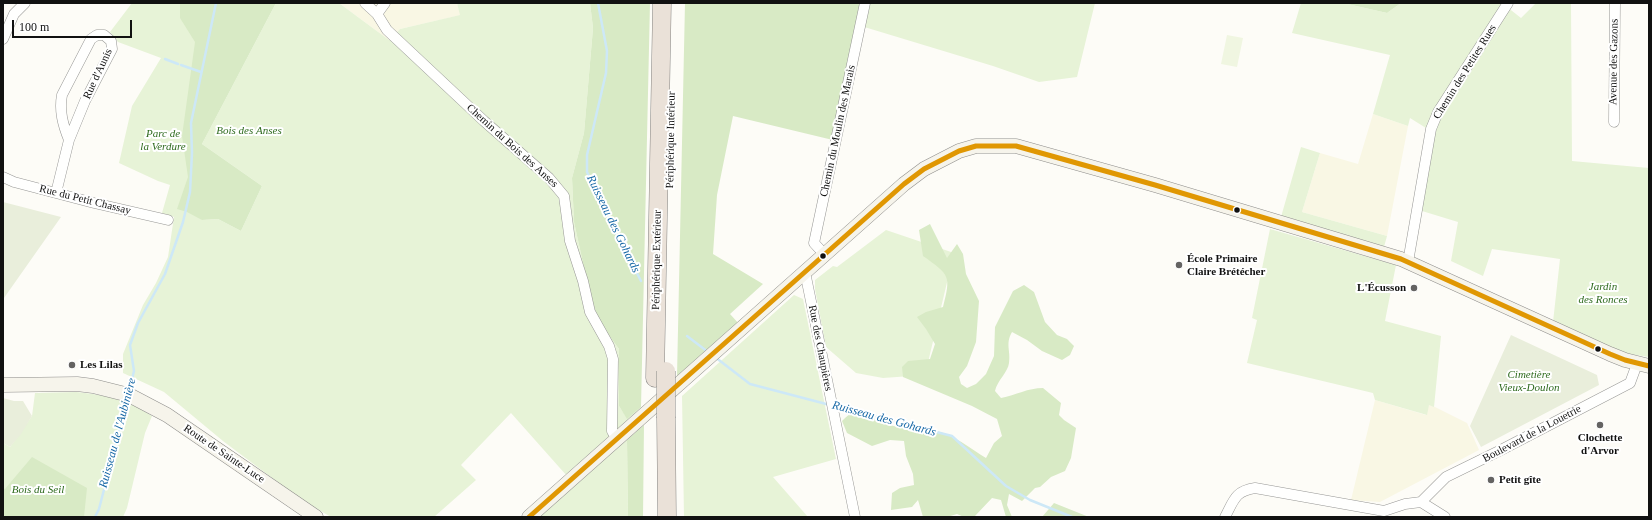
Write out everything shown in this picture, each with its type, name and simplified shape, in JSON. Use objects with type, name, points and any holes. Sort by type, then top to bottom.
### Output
[{"type":"highway","name":"Périphérique Extérieur","points":[[660,374],[662,3]]},
{"type":"highway","name":"Périphérique Intérieur","points":[[667,517],[660,420],[660,374],[674,3]]},
{"type":"highway","points":[[655,517],[660,420]]},
{"type":"street","points":[[3,39],[14,14],[25,3]]},
{"type":"street","name":"Chemin du Bois des Anses","points":[[365,3],[376,14],[387,30],[484,121],[549,178],[564,196],[570,241],[583,281],[590,312],[608,346],[613,359],[612,431],[617,439]]},
{"type":"street","points":[[376,14],[385,3]]},
{"type":"street","name":"Chemin du Moulin des Marais","points":[[825,255],[814,242],[866,3]]},
{"type":"street","name":"Chemin des Petites Rues","points":[[1408,262],[1431,128],[1438,112],[1508,3]]},
{"type":"street","name":"Avenue des Gazons","points":[[1614,122],[1615,3]]},
{"type":"street","name":"Rue d'Aunis","points":[[56,193],[69,140],[86,101],[112,49],[111,41],[104,35],[96,35],[91,39],[62,95],[62,121],[69,140]]},
{"type":"street","points":[[528,517],[904,184],[924,169],[959,150],[976,146],[1016,146],[1149,184],[1408,262],[1610,354],[1643,365]]},
{"type":"street","name":"Rue du Petit Chassay","points":[[3,177],[14,182],[94,203],[168,220]]},
{"type":"street","name":"Rue des Chaupières","points":[[805,272],[855,517]]},
{"type":"street","name":"Boulevard de la Louetrie","points":[[1421,502],[1446,477],[1500,452],[1630,383],[1643,365]]},
{"type":"street","name":"Route de Sainte-Luce","points":[[3,385],[77,384],[115,391],[134,397],[167,415],[316,517]]},
{"type":"street","points":[[1225,517],[1238,494],[1244,490],[1255,488],[1384,511],[1405,504],[1421,502],[1445,517]]},
{"type":"shaded area","points":[[339,3],[457,3],[461,15],[400,29],[389,40]]},
{"type":"shaded area","points":[[1373,114],[1408,126],[1387,236],[1302,212],[1320,153],[1358,164]]},
{"type":"shaded area","points":[[1375,400],[1426,415],[1429,404],[1467,423],[1479,450],[1380,502],[1351,500]]},
{"type":"green space","points":[[132,3],[223,3],[205,73],[197,180],[202,220],[218,219],[241,231],[262,186],[202,144],[276,3],[339,3],[389,40],[400,29],[460,15],[457,3],[590,3],[593,28],[584,133],[572,178],[574,222],[590,295],[599,322],[619,349],[619,406],[627,418],[641,407],[644,425],[627,440],[628,517],[539,517],[575,485],[511,413],[461,465],[476,480],[434,517],[331,517],[300,499],[223,441],[164,392],[123,373],[123,354],[143,305],[156,283],[168,257],[174,217],[162,213],[170,185],[119,163],[132,106],[161,58],[118,42],[110,32]]},
{"type":"green space","points":[[180,3],[276,3],[202,144],[262,186],[241,231],[218,219],[202,220],[187,212],[177,209],[188,177],[182,136],[195,42],[180,18]]},
{"type":"green space","points":[[590,3],[650,3],[641,407],[627,419],[619,406],[619,349],[599,322],[590,295],[574,222],[572,178],[584,133],[593,28]]},
{"type":"green space","points":[[685,3],[865,3],[837,141],[733,116],[717,195],[713,254],[763,284],[730,314],[740,325],[677,376]]},
{"type":"green space","points":[[865,3],[1095,3],[1077,77],[1039,82],[993,66],[861,26]]},
{"type":"green space","name":"Jardin des Ronces","points":[[1301,3],[1343,3],[1387,13],[1401,3],[1502,3],[1521,18],[1536,3],[1571,3],[1572,161],[1649,168],[1649,357],[1623,353],[1553,322],[1560,259],[1492,249],[1483,276],[1451,261],[1458,222],[1422,211],[1434,133],[1410,118],[1408,126],[1373,114],[1390,55],[1292,33]]},
{"type":"green space","points":[[1343,3],[1401,3],[1387,13]]},
{"type":"green space","points":[[1227,35],[1243,38],[1237,67],[1221,64]]},
{"type":"green space","points":[[1301,147],[1320,153],[1302,212],[1387,236],[1384,247],[1281,217]]},
{"type":"green space","points":[[3,202],[61,217],[4,298],[3,297]]},
{"type":"green space","points":[[930,224],[947,258],[957,244],[963,254],[966,274],[979,301],[976,342],[967,366],[959,377],[961,384],[967,388],[976,384],[986,374],[994,356],[995,327],[1013,291],[1024,285],[1034,292],[1045,322],[1057,335],[1067,339],[1074,346],[1070,355],[1062,360],[1042,351],[1027,340],[1012,332],[1010,336],[1008,366],[995,391],[1001,398],[1032,389],[1043,388],[1061,403],[1059,415],[1076,428],[1071,458],[1065,471],[1051,477],[1040,487],[1035,488],[1022,501],[1009,494],[1007,505],[1012,517],[1006,517],[1001,500],[992,498],[975,516],[964,517],[957,514],[947,517],[923,517],[918,500],[912,507],[891,510],[892,493],[900,488],[914,485],[913,474],[906,456],[904,441],[890,440],[872,446],[847,433],[842,421],[847,416],[858,412],[894,426],[939,432],[956,439],[986,458],[994,443],[1002,436],[997,419],[972,406],[903,377],[902,367],[908,361],[930,359],[935,344],[917,317],[926,312],[943,307],[947,289],[946,277],[943,272],[923,256],[919,230]]},
{"type":"green space","points":[[1270,229],[1396,265],[1385,321],[1441,336],[1434,407],[1429,405],[1427,415],[1375,400],[1373,393],[1247,363],[1257,320],[1252,318]]},
{"type":"green space","points":[[886,230],[954,253],[925,375],[883,378],[856,373],[826,347],[815,289],[815,280],[833,266],[837,267]]},
{"type":"green space","points":[[794,295],[803,299],[836,459],[773,477],[808,517],[684,517],[682,396]]},
{"type":"green space","name":"Cimetière Vieux-Doulon","points":[[1511,335],[1597,375],[1599,385],[1481,447],[1470,426]]},
{"type":"green space","points":[[76,392],[116,399],[143,410],[152,416],[145,433],[127,508],[123,517],[3,517],[3,443],[10,447],[32,416],[35,393]]},
{"type":"green space","points":[[3,398],[14,401],[23,401],[32,416],[21,434],[10,447],[3,443]]},
{"type":"green space","points":[[644,425],[643,517],[628,517],[627,440]]},
{"type":"green space","name":"Bois du Seil","points":[[32,457],[87,488],[84,517],[3,517],[3,488],[5,489]]},
{"type":"green space","points":[[1054,503],[1089,517],[1042,517]]},
{"type":"waterway","name":"Ruisseau de l'Aubinière","points":[[129,391],[134,371],[130,345],[138,323],[165,274],[183,222],[190,192],[192,153],[191,123],[216,3]]},
{"type":"waterway","name":"Ruisseau des Gohards","points":[[598,3],[607,51],[606,73],[587,155],[587,172],[641,281]]},
{"type":"waterway","points":[[165,59],[178,64]]},
{"type":"waterway","points":[[181,65],[201,72]]},
{"type":"waterway","name":"Ruisseau des Gohards","points":[[687,336],[708,352]]},
{"type":"waterway","name":"Ruisseau des Gohards","points":[[715,357],[750,384],[830,405]]},
{"type":"waterway","name":"Ruisseau de l'Aubinière","points":[[95,517],[99,509],[127,400]]},
{"type":"waterway","name":"Ruisseau des Gohards","points":[[835,406],[952,436],[1006,486],[1030,500],[1072,517]]},
{"type":"transit line","points":[[529,517],[904,184],[924,169],[959,151],[976,146],[1016,146],[1155,185],[1401,259],[1610,354],[1625,360],[1649,366]]},
{"type":"place","name":"École Primaire Claire Brétécher","points":[[1179,265]]},
{"type":"place","name":"L'Écusson","points":[[1414,288]]},
{"type":"place","name":"Les Lilas","points":[[72,365]]},
{"type":"place","name":"Clochette d'Arvor","points":[[1600,425]]},
{"type":"place","name":"Petit gîte","points":[[1491,480]]},
{"type":"park label","name":"Bois des Anses","points":[[249,131]]},
{"type":"park label","name":"Parc de la Verdure","points":[[163,140]]}]
